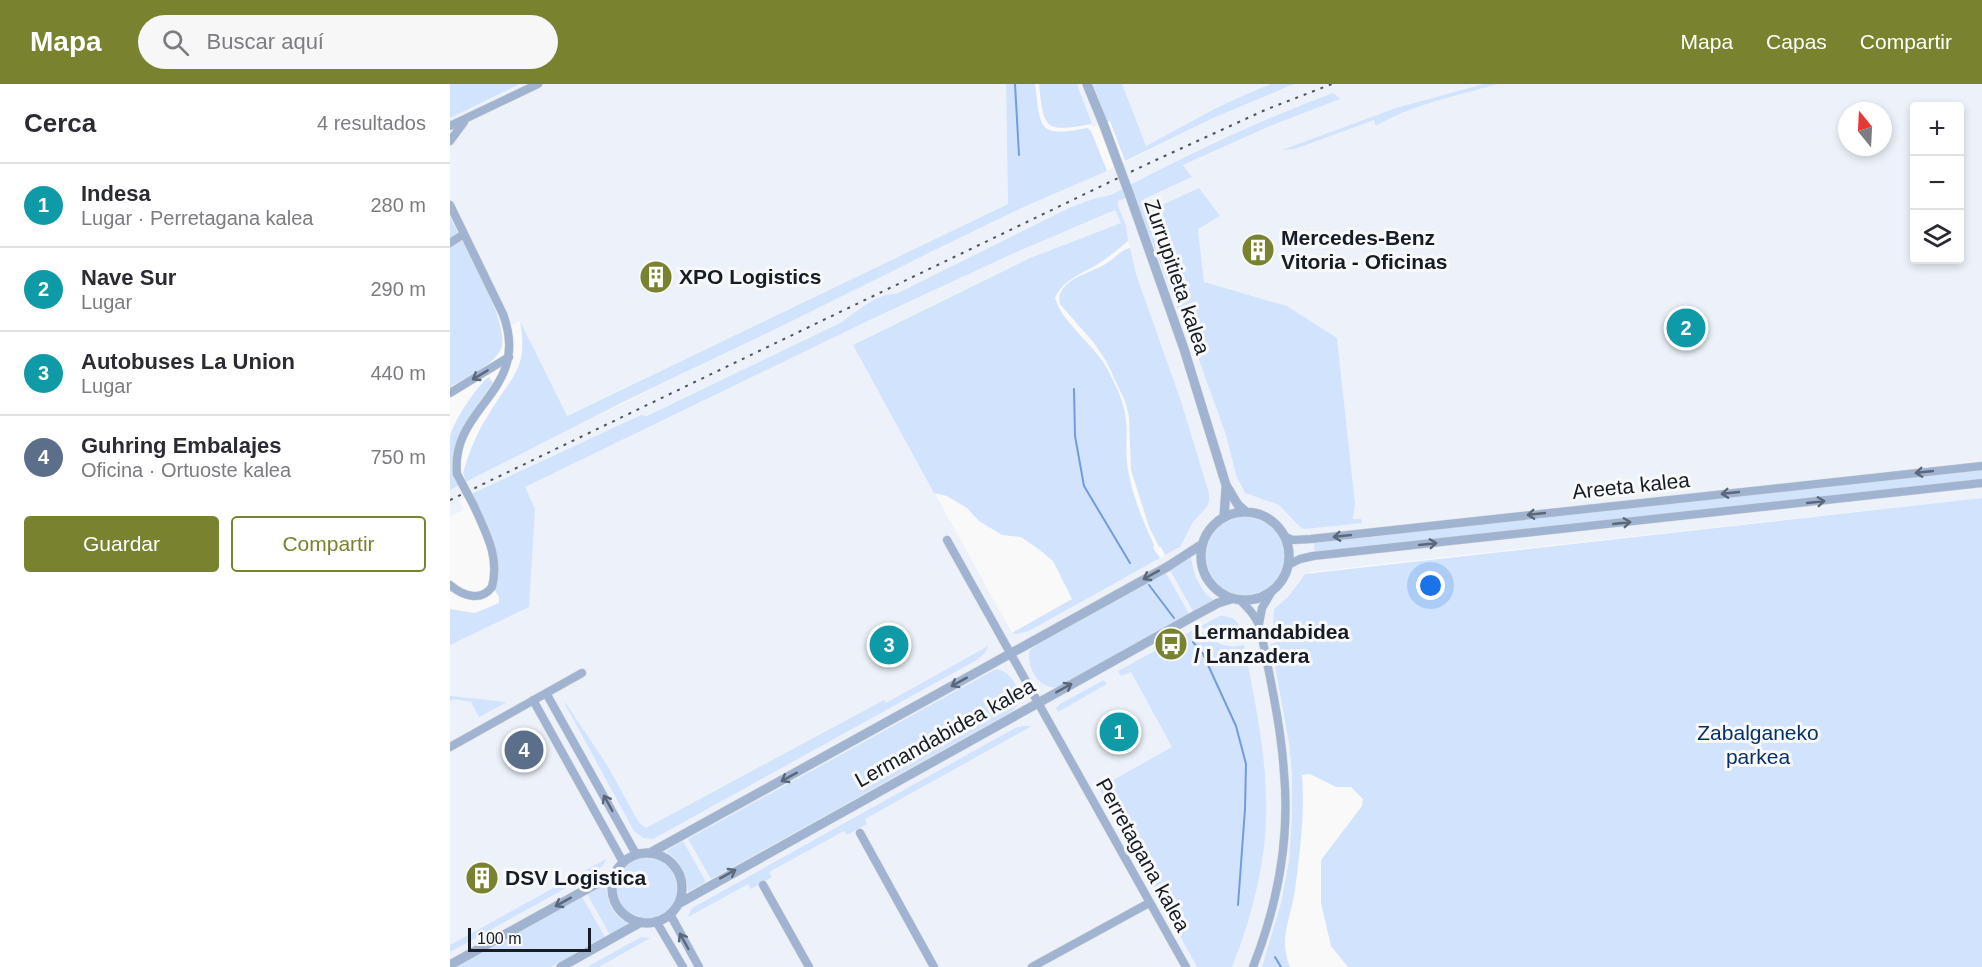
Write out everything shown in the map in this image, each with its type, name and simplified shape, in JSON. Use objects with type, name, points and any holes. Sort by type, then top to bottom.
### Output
[{"type":"street","points":[[450,126],[538,84]]},
{"type":"street","name":"Zurrupitieta kalea","points":[[1087,84],[1130,196],[1184,349],[1226,485],[1238,505],[1246,512]]},
{"type":"street","points":[[450,141],[467,118]]},
{"type":"street","points":[[450,205],[508,327],[510,346],[509,357],[499,382],[475,413],[465,431],[457,455],[457,474],[474,506],[495,557],[492,586],[482,596],[475,596],[450,585]]},
{"type":"street","points":[[450,243],[464,234]]},
{"type":"street","points":[[450,393],[509,357]]},
{"type":"street","name":"Areeta kalea","points":[[1285,537],[1299,540],[1311,539],[1982,466]]},
{"type":"street","name":"Areeta kalea","points":[[1288,565],[1313,556],[1982,483]]},
{"type":"street","name":"Zurrupitieta kalea","points":[[1224,517],[1226,485]]},
{"type":"street","points":[[1253,967],[1270,921],[1276,891],[1284,837],[1285,804],[1280,737],[1259,624],[1262,608],[1285,575],[1289,551],[1280,529],[1265,516],[1246,512],[1224,517],[1210,529],[1201,545],[1200,556],[1206,578],[1221,594],[1236,599],[1251,600],[1272,591]]},
{"type":"street","name":"Perretagana kalea","points":[[947,540],[1186,967]]},
{"type":"street","name":"Lermandabidea kalea","points":[[650,853],[1010,654],[1201,545]]},
{"type":"street","points":[[1236,599],[1250,610],[1259,624]]},
{"type":"street","name":"Lermandabidea kalea","points":[[678,904],[1194,616],[1236,599]]},
{"type":"street","points":[[450,747],[582,673]]},
{"type":"street","points":[[546,693],[636,854]]},
{"type":"street","points":[[533,700],[623,862]]},
{"type":"street","points":[[567,761],[580,754]]},
{"type":"street","points":[[860,833],[934,967]]},
{"type":"street","points":[[450,965],[614,874],[623,862],[636,854],[650,853],[666,859],[678,871],[682,887],[678,904],[670,914],[656,921],[641,922],[631,919],[622,913],[612,895],[614,874]]},
{"type":"street","points":[[763,885],[809,967]]},
{"type":"street","points":[[1032,967],[1149,903]]},
{"type":"street","points":[[670,914],[699,967]]},
{"type":"street","points":[[656,921],[683,967]]},
{"type":"street","points":[[561,967],[641,922]]},
{"type":"shaded area","name":"XPO Logistics","points":[[520,84],[1006,84],[1008,204],[566,416],[520,321],[503,329],[450,217],[450,118]]},
{"type":"shaded area","points":[[1077,84],[1271,84],[1216,108],[1146,146],[1122,152],[1110,121],[1093,127]]},
{"type":"shaded area","points":[[1294,84],[1982,84],[1982,498],[1311,572],[1301,578],[1288,597],[1274,609],[1273,626],[1277,642],[1271,645],[1289,743],[1292,815],[1289,861],[1281,903],[1262,967],[450,967],[450,645],[529,607],[525,487],[876,317],[1012,254],[1116,210],[1121,223],[1030,258],[853,345],[1012,633],[1029,631],[1180,547],[1193,522],[1207,507],[1209,493],[1180,398],[1136,274],[1126,225],[1118,206],[1118,201],[1135,195],[1179,312],[1182,312],[1226,435],[1240,486],[1249,495],[1279,505],[1295,522],[1353,520],[1355,504],[1337,338],[1287,306],[1204,282],[1198,228],[1161,207],[1149,211],[1144,199],[1192,177],[1183,165],[1270,126],[1339,99],[1333,94],[1302,104],[1210,144],[1111,195],[1071,207],[896,294],[890,294],[864,305],[842,322],[647,416],[641,415],[471,494],[459,501],[464,509],[450,517],[450,490],[535,446],[1028,205],[1107,171],[1211,119]]},
{"type":"green space","points":[[450,84],[520,84],[450,118]]},
{"type":"green space","points":[[1006,84],[1035,84],[1044,127],[1059,132],[1087,128],[1091,131],[1107,171],[1028,205],[935,250],[625,401],[450,490],[452,430],[472,396],[489,377],[493,383],[470,417],[460,442],[456,469],[458,483],[465,479],[463,473],[465,465],[481,428],[511,381],[520,362],[522,338],[520,321],[567,416],[1008,204]]},
{"type":"green space","points":[[1039,84],[1077,84],[1092,124],[1065,128],[1050,125],[1043,111]]},
{"type":"green space","points":[[1093,84],[1122,84],[1146,146],[1216,108],[1256,90],[1271,84],[1294,84],[1211,119],[1125,161]]},
{"type":"green space","points":[[1484,84],[1497,84],[1420,106],[1376,126],[1374,120],[1295,149],[1282,150],[1396,108]]},
{"type":"green space","points":[[1333,93],[1340,99],[1270,126],[1183,165],[1192,177],[1144,199],[1149,211],[1199,188],[1220,216],[1198,229],[1204,282],[1287,306],[1337,338],[1355,504],[1353,519],[1361,519],[1362,523],[1304,529],[1279,505],[1245,493],[1237,478],[1226,435],[1182,313],[1179,312],[1134,195],[1118,201],[1126,225],[1128,241],[1114,253],[1068,282],[1058,291],[1055,298],[1058,307],[1107,368],[1119,394],[1125,414],[1126,457],[1131,483],[1154,545],[1153,548],[1160,558],[1029,631],[1012,633],[1072,599],[1053,561],[1021,537],[1002,535],[979,521],[967,508],[947,496],[934,493],[853,345],[1030,258],[1121,223],[1115,210],[1012,254],[876,317],[525,487],[535,509],[529,607],[450,645],[450,609],[475,613],[499,603],[499,597],[494,589],[497,576],[496,552],[488,528],[471,494],[641,415],[647,416],[842,322],[874,300],[896,294],[1071,207],[1111,195],[1220,140]]},
{"type":"green space","points":[[450,217],[493,304],[502,338],[501,349],[492,361],[450,387]]},
{"type":"green space","points":[[1130,248],[1136,274],[1180,398],[1209,493],[1207,507],[1193,522],[1180,547],[1165,555],[1149,527],[1131,470],[1129,417],[1125,401],[1106,361],[1094,343],[1060,304],[1061,292],[1071,281]]},
{"type":"green space","points":[[1982,470],[1982,479],[1315,552],[1314,543]]},
{"type":"green space","name":"Zabalganeko parkea","points":[[1982,498],[1982,967],[1348,967],[1331,946],[1321,903],[1321,860],[1362,806],[1363,799],[1351,787],[1336,787],[1310,774],[1302,775],[1303,804],[1300,847],[1295,890],[1285,938],[1290,967],[1262,967],[1281,903],[1289,861],[1292,815],[1289,743],[1271,644],[1277,642],[1273,626],[1274,609],[1288,597],[1305,574]]},
{"type":"green space","points":[[1237,517],[1253,517],[1267,523],[1278,534],[1284,548],[1284,564],[1278,578],[1267,589],[1253,595],[1237,595],[1223,589],[1212,578],[1206,564],[1206,548],[1212,534],[1223,523]]},
{"type":"green space","points":[[1191,558],[1198,582],[1213,600],[1193,611],[1170,570]]},
{"type":"green space","points":[[1166,573],[1189,614],[1058,687],[1045,685],[1035,676],[1029,656],[1030,650],[1036,645]]},
{"type":"green space","points":[[1220,616],[1231,618],[1237,623],[1244,641],[1221,638],[1201,626]]},
{"type":"green space","points":[[1197,628],[1224,645],[1244,645],[1265,771],[1266,822],[1262,862],[1252,908],[1232,967],[1197,967],[1099,788],[1172,747],[1131,672],[1121,676],[1118,671]]},
{"type":"green space","points":[[988,646],[985,653],[975,661],[653,839],[643,838],[634,831],[565,704],[565,702],[607,765],[639,823],[646,828],[884,700],[886,703]]},
{"type":"green space","points":[[996,669],[1008,675],[1016,686],[1019,699],[1013,711],[711,879],[688,839]]},
{"type":"green space","points":[[1104,680],[1107,684],[1058,712],[1056,708],[1060,704]]},
{"type":"green space","points":[[450,696],[507,702],[479,717],[471,702],[454,699],[450,701]]},
{"type":"green space","points":[[1032,726],[865,819],[867,824],[847,835],[844,831],[769,872],[772,877],[751,889],[748,884],[688,917],[692,908],[1015,728]]},
{"type":"green space","points":[[683,841],[706,882],[688,892],[682,869],[666,851]]},
{"type":"green space","points":[[647,858],[668,867],[677,888],[668,909],[647,918],[626,909],[617,888],[626,867]]},
{"type":"green space","points":[[606,859],[597,871],[450,952],[450,945]]},
{"type":"green space","points":[[606,884],[612,907],[618,916],[629,924],[610,935],[587,894]]},
{"type":"green space","points":[[582,897],[605,937],[551,967],[456,967]]},
{"type":"green space","points":[[641,937],[650,938],[599,967],[587,967]]},
{"type":"waterway","points":[[1015,84],[1019,155]]},
{"type":"waterway","points":[[1074,389],[1075,436],[1084,486],[1130,563]]},
{"type":"waterway","points":[[1149,585],[1174,618]]},
{"type":"waterway","points":[[1193,642],[1203,654],[1236,726],[1246,764],[1238,905]]},
{"type":"waterway","points":[[1275,957],[1281,967]]},
{"type":"railway","points":[[450,500],[1143,166],[1265,110],[1332,84]]},
{"type":"place","name":"Mercedes-Benz Vitoria - Oficinas","points":[[1258,250]]},
{"type":"place","name":"XPO Logistics","points":[[656,277]]},
{"type":"place","name":"Nave Sur","points":[[1686,328]]},
{"type":"place","name":"Lermandabidea / Lanzadera","points":[[1171,644]]},
{"type":"place","name":"Autobuses La Union","points":[[889,645]]},
{"type":"place","name":"Indesa","points":[[1119,732]]},
{"type":"place","name":"Guhring Embalajes","points":[[524,750]]},
{"type":"place","name":"DSV Logistica","points":[[482,878]]}]
